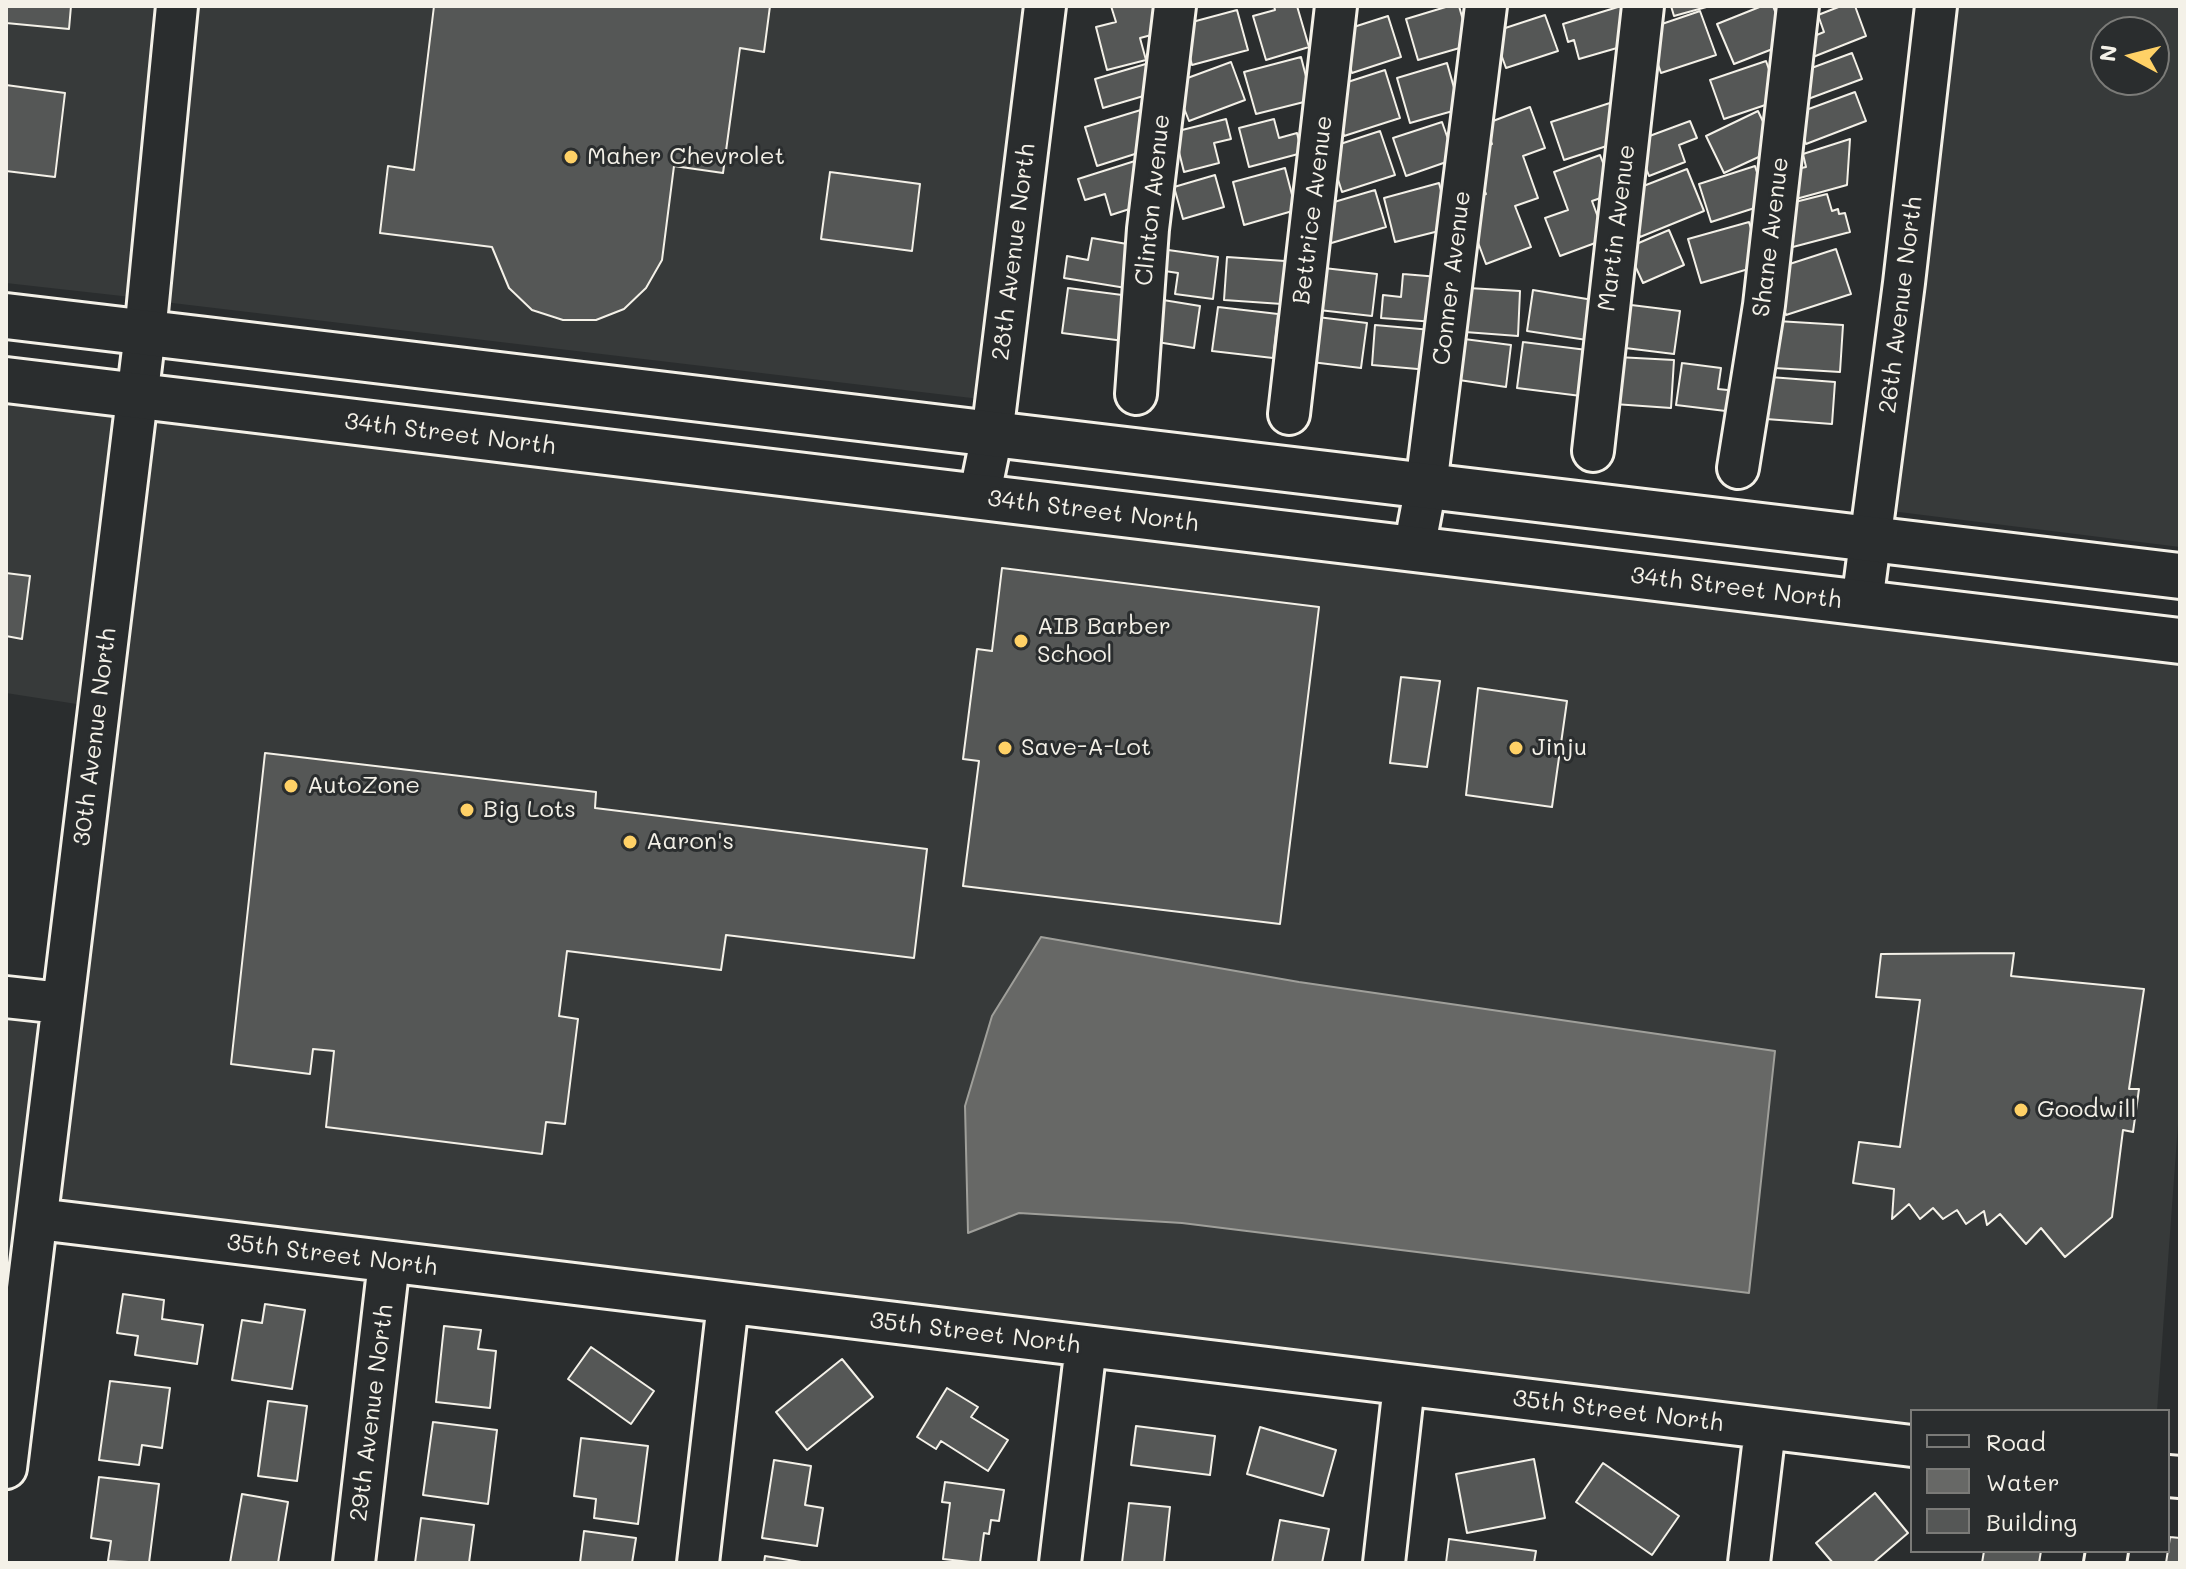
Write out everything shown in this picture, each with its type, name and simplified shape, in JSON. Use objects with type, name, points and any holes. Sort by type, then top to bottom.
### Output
[{"type":"highway","points":[[6,316],[2180,576]]},
{"type":"highway","name":"34th Street North","points":[[6,380],[2180,641]]},
{"type":"street","name":"30th Avenue North","points":[[6,1468],[145,333],[177,6]]},
{"type":"street","name":"28th Avenue North","points":[[979,498],[992,435],[1045,6]]},
{"type":"street","name":"Clinton Avenue","points":[[1136,394],[1148,229],[1175,6]]},
{"type":"street","name":"Bettrice Avenue","points":[[1289,414],[1336,6]]},
{"type":"street","name":"Conner Avenue","points":[[1414,549],[1426,486],[1486,6]]},
{"type":"street","name":"Martin Avenue","points":[[1593,451],[1643,6]]},
{"type":"street","name":"Shane Avenue","points":[[1738,468],[1764,305],[1798,6]]},
{"type":"street","name":"26th Avenue North","points":[[1862,603],[1936,6]]},
{"type":"street","points":[[6,997],[61,1003]]},
{"type":"street","name":"35th Street North","points":[[38,1219],[1910,1446]]},
{"type":"street","name":"29th Avenue North","points":[[354,1563],[389,1262]]},
{"type":"street","points":[[698,1563],[728,1303]]},
{"type":"street","points":[[1060,1563],[1086,1346]]},
{"type":"street","points":[[1384,1563],[1404,1385]]},
{"type":"street","points":[[1749,1563],[1765,1429]]},
{"type":"shaded area","points":[[6,6],[160,6],[131,297],[6,283]]},
{"type":"shaded area","points":[[194,6],[1028,6],[980,399],[164,302]]},
{"type":"shaded area","points":[[1952,6],[2180,6],[2180,547],[1891,511]]},
{"type":"shaded area","points":[[6,395],[118,409],[83,705],[6,693]]},
{"type":"shaded area","points":[[151,413],[2180,655],[2180,1097],[2157,1409],[1910,1409],[1910,1431],[57,1202]],"holes":[[[1041,937],[1299,982],[1775,1051],[1182,1223],[1019,1213]]]},
{"type":"shaded area","points":[[6,1012],[43,1016],[6,1341]]},
{"type":"water","points":[[1041,937],[1299,982],[1775,1051],[1749,1293],[1182,1223],[1019,1213],[968,1233],[965,1106],[992,1016]]},
{"type":"building","points":[[6,6],[71,6],[69,29],[6,23]]},
{"type":"building","name":"Maher Chevrolet","points":[[434,6],[770,6],[764,52],[740,48],[723,173],[674,166],[662,260],[646,288],[624,309],[596,320],[563,320],[532,310],[509,288],[492,247],[380,233],[388,166],[414,170]]},
{"type":"building","points":[[1111,6],[1173,6],[1154,12],[1159,33],[1140,38],[1146,60],[1107,70],[1096,27],[1116,22]]},
{"type":"building","points":[[1274,6],[1297,6],[1309,47],[1266,60],[1253,16],[1275,10]]},
{"type":"building","points":[[1459,6],[1470,45],[1418,60],[1406,19]]},
{"type":"building","points":[[1626,6],[1617,48],[1579,59],[1574,40],[1568,42],[1563,24]]},
{"type":"building","points":[[1671,6],[1710,6],[1674,16]]},
{"type":"building","points":[[1762,6],[1773,6],[1788,43],[1734,64],[1717,24]]},
{"type":"building","points":[[1841,6],[1855,6],[1866,36],[1813,57],[1807,39],[1824,32],[1818,15]]},
{"type":"building","points":[[1237,10],[1248,50],[1192,65],[1181,25]]},
{"type":"building","points":[[1700,11],[1716,55],[1661,73],[1651,44],[1656,26]]},
{"type":"building","points":[[1545,15],[1558,51],[1506,68],[1493,32]]},
{"type":"building","points":[[1388,16],[1401,57],[1352,73],[1338,32]]},
{"type":"building","points":[[1852,53],[1862,79],[1808,99],[1798,73]]},
{"type":"building","points":[[1301,57],[1312,100],[1256,114],[1244,72]]},
{"type":"building","points":[[1766,61],[1780,100],[1724,119],[1710,80]]},
{"type":"building","points":[[1231,62],[1245,100],[1189,121],[1174,83]]},
{"type":"building","points":[[1149,63],[1157,92],[1103,108],[1095,79]]},
{"type":"building","points":[[1447,63],[1460,109],[1410,123],[1397,78]]},
{"type":"building","points":[[1385,70],[1400,118],[1344,136],[1329,88]]},
{"type":"building","points":[[6,85],[65,93],[55,177],[6,171]]},
{"type":"building","points":[[1855,92],[1866,121],[1806,144],[1795,114]]},
{"type":"building","points":[[1613,102],[1625,140],[1564,160],[1551,122]]},
{"type":"building","points":[[1530,107],[1545,148],[1523,156],[1538,198],[1515,206],[1531,247],[1486,264],[1463,202],[1486,194],[1470,153],[1492,144],[1485,124]]},
{"type":"building","points":[[1144,109],[1157,147],[1097,166],[1085,127]]},
{"type":"building","points":[[1758,111],[1776,149],[1724,173],[1706,136]]},
{"type":"building","points":[[1226,119],[1231,139],[1214,143],[1219,163],[1184,172],[1174,132]]},
{"type":"building","points":[[1274,119],[1279,138],[1297,133],[1302,153],[1249,167],[1239,128]]},
{"type":"building","points":[[1690,121],[1697,138],[1679,145],[1685,162],[1649,176],[1636,141]]},
{"type":"building","points":[[1442,122],[1455,159],[1406,176],[1393,138]]},
{"type":"building","points":[[1380,131],[1395,175],[1342,192],[1328,148]]},
{"type":"building","points":[[1850,139],[1847,185],[1796,199],[1792,170],[1806,167],[1803,154]]},
{"type":"building","points":[[1600,155],[1615,193],[1592,201],[1606,239],[1560,256],[1545,218],[1568,210],[1554,172]]},
{"type":"building","points":[[1138,160],[1151,202],[1111,215],[1105,194],[1085,200],[1078,179]]},
{"type":"building","points":[[1755,166],[1767,204],[1711,222],[1699,184]]},
{"type":"building","points":[[1285,168],[1296,210],[1244,225],[1233,182]]},
{"type":"building","points":[[1687,169],[1704,211],[1640,237],[1623,194]]},
{"type":"building","points":[[830,172],[920,184],[912,251],[821,239]]},
{"type":"building","points":[[1215,175],[1224,207],[1183,219],[1174,187]]},
{"type":"building","points":[[1439,183],[1451,228],[1395,242],[1384,198]]},
{"type":"building","points":[[1375,190],[1386,227],[1328,244],[1317,207]]},
{"type":"building","points":[[1827,194],[1832,211],[1838,209],[1839,214],[1845,213],[1850,232],[1789,248],[1791,203]]},
{"type":"building","points":[[1749,222],[1762,265],[1701,283],[1688,239]]},
{"type":"building","points":[[1669,230],[1684,265],[1643,283],[1627,248]]},
{"type":"building","points":[[1092,238],[1133,245],[1126,288],[1064,278],[1067,256],[1088,260]]},
{"type":"building","points":[[1161,249],[1218,257],[1213,299],[1175,294],[1178,273],[1158,270]]},
{"type":"building","points":[[1836,249],[1851,294],[1786,315],[1771,270]]},
{"type":"building","points":[[1227,257],[1285,261],[1282,304],[1224,300]]},
{"type":"building","points":[[1315,267],[1377,274],[1372,316],[1310,309]]},
{"type":"building","points":[[1403,274],[1439,277],[1435,322],[1381,318],[1383,295],[1401,297]]},
{"type":"building","points":[[1068,288],[1130,296],[1124,341],[1062,333]]},
{"type":"building","points":[[1468,288],[1520,291],[1518,336],[1465,332]]},
{"type":"building","points":[[1533,290],[1593,300],[1587,340],[1527,331]]},
{"type":"building","points":[[1157,299],[1200,306],[1194,348],[1151,341]]},
{"type":"building","points":[[1623,304],[1680,311],[1674,354],[1617,347]]},
{"type":"building","points":[[1218,307],[1278,314],[1273,358],[1212,351]]},
{"type":"building","points":[[1309,316],[1367,323],[1361,368],[1303,361]]},
{"type":"building","points":[[1777,321],[1843,325],[1840,372],[1774,368]]},
{"type":"building","points":[[1375,325],[1432,330],[1429,370],[1372,365]]},
{"type":"building","points":[[1464,339],[1511,345],[1506,387],[1459,380]]},
{"type":"building","points":[[1523,342],[1587,350],[1581,396],[1517,388]]},
{"type":"building","points":[[1617,357],[1674,360],[1671,408],[1614,404]]},
{"type":"building","points":[[1682,363],[1721,368],[1718,389],[1737,391],[1734,412],[1676,405]]},
{"type":"building","points":[[1770,377],[1835,382],[1832,424],[1766,419]]},
{"type":"building","points":[[1002,568],[1319,607],[1280,924],[963,886],[979,761],[963,759],[977,649],[992,651]]},
{"type":"building","points":[[6,573],[30,576],[22,639],[6,636]]},
{"type":"building","points":[[1401,677],[1440,681],[1427,767],[1390,763]]},
{"type":"building","name":"Jinju","points":[[1478,688],[1567,701],[1552,807],[1466,795]]},
{"type":"building","points":[[265,753],[596,792],[595,808],[927,849],[914,958],[726,935],[721,970],[567,951],[559,1016],[578,1019],[565,1124],[546,1122],[542,1154],[326,1127],[334,1051],[313,1049],[310,1074],[231,1064]]},
{"type":"building","name":"Goodwill","points":[[2014,953],[2011,976],[2144,989],[2129,1089],[2139,1089],[2133,1132],[2123,1130],[2112,1217],[2065,1257],[2041,1228],[2026,1244],[2000,1214],[1987,1225],[1984,1211],[1966,1224],[1957,1210],[1943,1219],[1933,1208],[1920,1219],[1909,1204],[1892,1219],[1894,1189],[1853,1183],[1859,1142],[1900,1147],[1920,1000],[1876,997],[1881,954]]},
{"type":"building","points":[[123,1294],[164,1300],[162,1319],[203,1325],[197,1364],[135,1355],[138,1336],[117,1333]]},
{"type":"building","points":[[265,1304],[305,1310],[292,1389],[232,1380],[242,1320],[262,1323]]},
{"type":"building","points":[[444,1326],[481,1330],[478,1349],[496,1351],[490,1408],[436,1402]]},
{"type":"building","points":[[591,1347],[654,1391],[631,1424],[568,1379]]},
{"type":"building","points":[[842,1359],[873,1397],[807,1450],[776,1412]]},
{"type":"building","points":[[110,1381],[170,1388],[162,1448],[142,1445],[139,1465],[99,1460]]},
{"type":"building","points":[[947,1388],[978,1407],[971,1417],[1008,1440],[988,1471],[941,1441],[936,1449],[917,1437]]},
{"type":"building","points":[[268,1401],[307,1406],[297,1481],[258,1476]]},
{"type":"building","points":[[433,1422],[497,1430],[488,1504],[423,1495]]},
{"type":"building","points":[[1136,1426],[1215,1436],[1210,1475],[1131,1465]]},
{"type":"building","points":[[1260,1427],[1336,1450],[1323,1496],[1247,1474]]},
{"type":"building","points":[[581,1438],[648,1446],[638,1524],[594,1518],[596,1499],[574,1496]]},
{"type":"building","points":[[1534,1459],[1545,1518],[1467,1533],[1456,1474]]},
{"type":"building","points":[[774,1460],[811,1466],[805,1505],[823,1508],[817,1546],[762,1538]]},
{"type":"building","points":[[1603,1463],[1679,1516],[1652,1555],[1576,1502]]},
{"type":"building","points":[[99,1477],[159,1484],[149,1563],[108,1561],[111,1541],[91,1538]]},
{"type":"building","points":[[945,1482],[1004,1490],[999,1521],[991,1520],[989,1534],[984,1533],[980,1563],[943,1559],[950,1503],[942,1502]]},
{"type":"building","points":[[1875,1493],[1908,1533],[1873,1563],[1833,1563],[1816,1543]]},
{"type":"building","points":[[242,1494],[288,1502],[278,1563],[230,1563]]},
{"type":"building","points":[[1129,1503],[1170,1507],[1164,1563],[1122,1563]]},
{"type":"building","points":[[421,1518],[474,1525],[469,1563],[415,1563]]},
{"type":"building","points":[[1280,1520],[1329,1529],[1322,1563],[1272,1563]]},
{"type":"building","points":[[584,1531],[636,1538],[632,1563],[580,1563]]},
{"type":"building","points":[[2170,1537],[2180,1538],[2180,1563],[2166,1563],[2170,1553]]},
{"type":"building","points":[[1449,1539],[1536,1551],[1534,1563],[1446,1563]]},
{"type":"building","points":[[1984,1553],[2041,1553],[2039,1563],[1982,1563]]},
{"type":"building","points":[[765,1556],[807,1563],[764,1563]]},
{"type":"place","name":"Maher Chevrolet","points":[[571,157]]},
{"type":"place","name":"AIB Barber School","points":[[1021,641]]},
{"type":"place","name":"Save-A-Lot","points":[[1005,748]]},
{"type":"place","name":"Jinju","points":[[1516,748]]},
{"type":"place","name":"AutoZone","points":[[291,786]]},
{"type":"place","name":"Big Lots","points":[[467,810]]},
{"type":"place","name":"Aaron's","points":[[630,842]]},
{"type":"place","name":"Goodwill","points":[[2021,1110]]}]
